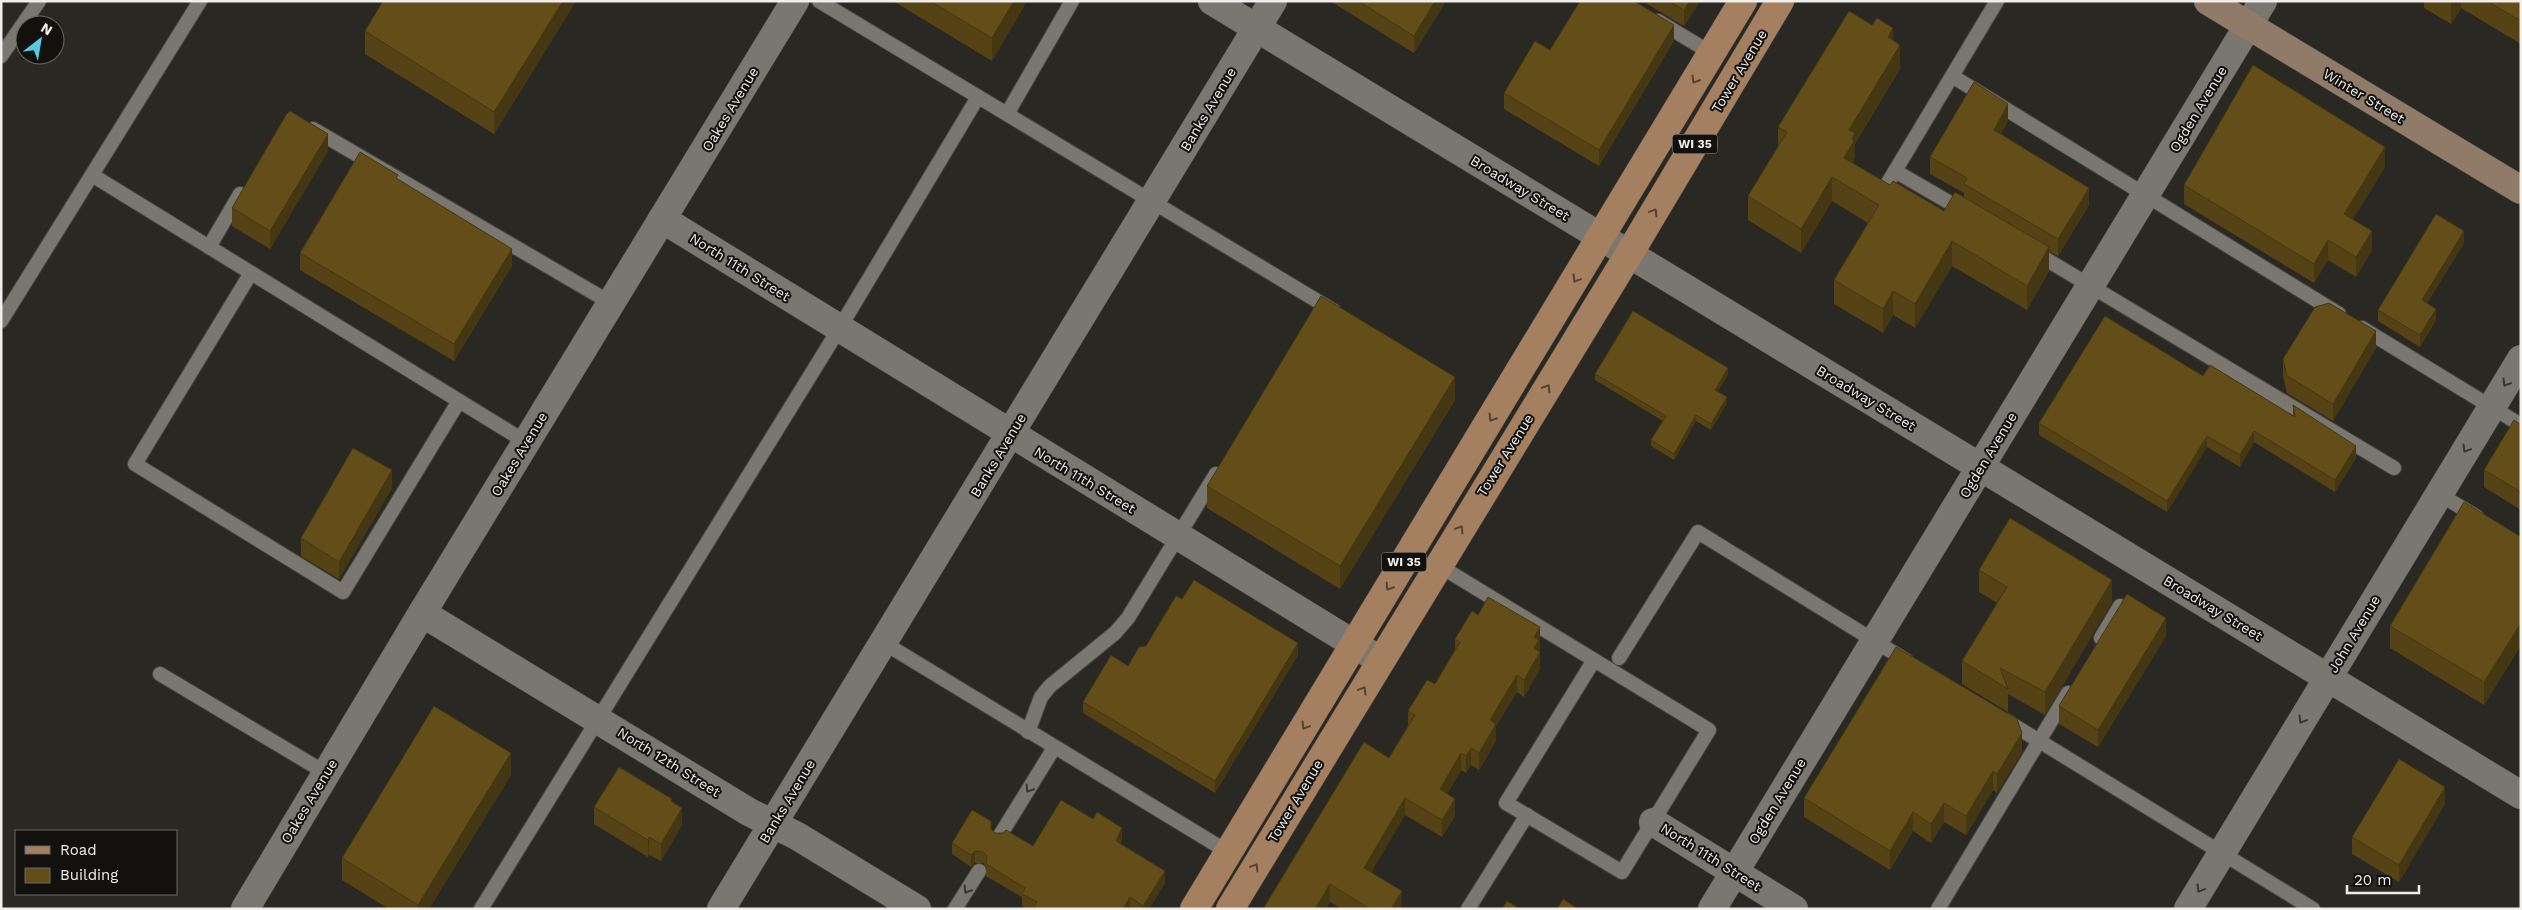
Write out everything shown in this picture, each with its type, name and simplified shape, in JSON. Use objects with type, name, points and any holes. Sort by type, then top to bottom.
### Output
[{"type":"main road","name":"WI 35","points":[[1194,909],[1602,238],[1743,1]]},
{"type":"main road","name":"Tower Avenue","points":[[1230,909],[1629,254],[1780,1]]},
{"type":"street","name":"Oakes Avenue","points":[[245,909],[422,613],[795,1]]},
{"type":"street","name":"Broadway Street","points":[[1212,1],[2521,795]]},
{"type":"street","name":"Banks Avenue","points":[[722,909],[1274,1]]},
{"type":"street","name":"Winter Street","points":[[2208,1],[2521,190]]},
{"type":"street","name":"Ogden Avenue","points":[[1712,909],[2263,1]]},
{"type":"street","name":"North 11th Street","points":[[662,219],[1010,435],[1380,660]]},
{"type":"street","name":"John Avenue","points":[[2188,909],[2521,359]]},
{"type":"street","name":"North 12th Street","points":[[422,613],[773,825],[797,836],[917,909]]},
{"type":"street","name":"North 11th Street","points":[[1653,822],[1794,909]]},
{"type":"lane","points":[[1,56],[39,1]]},
{"type":"lane","points":[[1,321],[200,1]]},
{"type":"lane","points":[[819,1],[1343,316]]},
{"type":"lane","points":[[1007,114],[1072,1]]},
{"type":"lane","points":[[1883,191],[1997,1]]},
{"type":"lane","points":[[1647,15],[1711,53]]},
{"type":"lane","points":[[1952,76],[2521,426]]},
{"type":"lane","points":[[481,909],[978,97]]},
{"type":"lane","points":[[299,121],[611,303]]},
{"type":"lane","points":[[1895,171],[1980,221]]},
{"type":"lane","points":[[92,175],[526,442]]},
{"type":"lane","points":[[209,247],[249,179]]},
{"type":"lane","points":[[2023,245],[2394,468]]},
{"type":"lane","points":[[251,273],[135,464],[343,592],[459,401]]},
{"type":"lane","points":[[1310,318],[1320,302]]},
{"type":"lane","points":[[1028,732],[1046,691],[1122,625],[1223,463]]},
{"type":"lane","points":[[2439,494],[2488,525]]},
{"type":"lane","points":[[1619,658],[1698,532],[1916,666]]},
{"type":"lane","points":[[1438,565],[1709,730],[1622,872],[1506,803],[1594,660]]},
{"type":"lane","points":[[2095,648],[2120,606]]},
{"type":"lane","points":[[884,642],[1054,748],[1228,852]]},
{"type":"lane","points":[[160,674],[326,773]]},
{"type":"lane","points":[[1938,909],[2075,682]]},
{"type":"lane","points":[[1990,712],[2314,909]]},
{"type":"lane","points":[[999,837],[1054,748]]},
{"type":"lane","points":[[1468,909],[1527,815]]},
{"type":"lane","points":[[955,909],[979,871]]},
{"type":"building","points":[[383,1],[563,1],[494,112],[365,31]]},
{"type":"building","points":[[930,1],[1014,1],[992,38]]},
{"type":"building","points":[[1358,1],[1435,1],[1414,36]]},
{"type":"building","points":[[1580,1],[1634,1],[1674,25],[1599,150],[1504,93],[1535,41],[1550,50]]},
{"type":"building","points":[[1669,1],[1690,1],[1684,10]]},
{"type":"building","points":[[2487,1],[2521,1],[2521,21]]},
{"type":"building","points":[[1849,11],[1872,25],[1877,18],[1893,28],[1888,37],[1900,45],[1849,130],[1855,133],[1852,139],[1854,141],[1844,158],[1890,185],[1893,181],[1944,211],[1955,192],[2049,247],[2027,286],[1952,241],[1915,304],[1893,291],[1883,309],[1834,280],[1879,205],[1832,177],[1801,229],[1748,196],[1787,132],[1778,127]]},
{"type":"building","points":[[2253,65],[2385,147],[2344,214],[2372,231],[2356,257],[2328,240],[2314,264],[2184,185]]},
{"type":"building","points":[[1974,82],[2008,104],[1994,130],[2089,188],[2058,239],[1964,184],[1967,178],[1930,157]]},
{"type":"building","points":[[290,111],[328,134],[270,231],[232,208]]},
{"type":"building","points":[[360,152],[398,175],[396,178],[512,249],[454,344],[300,253]]},
{"type":"building","points":[[2436,214],[2464,231],[2422,300],[2436,309],[2420,335],[2378,310]]},
{"type":"building","points":[[1321,296],[1455,377],[1340,566],[1207,486]]},
{"type":"building","points":[[2329,303],[2376,331],[2333,404],[2287,376],[2283,359],[2315,307]]},
{"type":"building","points":[[1633,311],[1728,368],[1715,390],[1727,397],[1711,424],[1696,415],[1674,454],[1651,440],[1666,416],[1595,374]]},
{"type":"building","points":[[2105,316],[2203,376],[2210,365],[2295,417],[2293,405],[2356,446],[2335,480],[2254,431],[2240,455],[2207,436],[2167,501],[2039,423]]},
{"type":"building","points":[[2514,420],[2521,425],[2521,492],[2484,470]]},
{"type":"building","points":[[353,448],[392,470],[339,562],[301,538]]},
{"type":"building","points":[[2464,502],[2521,537],[2521,623],[2484,682],[2390,626]]},
{"type":"building","points":[[2010,518],[2112,580],[2045,692],[2000,668],[2008,689],[1962,661],[2007,587],[1979,570]]},
{"type":"building","points":[[1194,580],[1298,643],[1215,781],[1083,702],[1111,655],[1128,666],[1139,647],[1146,646],[1176,596],[1182,599]]},
{"type":"building","points":[[2127,594],[2166,618],[2098,730],[2059,706]]},
{"type":"building","points":[[1488,597],[1540,627],[1534,637],[1539,640],[1534,648],[1540,652],[1524,680],[1517,675],[1490,720],[1496,724],[1479,753],[1471,748],[1466,756],[1461,753],[1440,789],[1455,799],[1442,820],[1405,798],[1364,868],[1402,891],[1391,909],[1370,909],[1330,884],[1315,909],[1263,909],[1364,742],[1389,758],[1415,715],[1408,711],[1427,680],[1435,684],[1460,642],[1455,639],[1472,611],[1478,615]]},
{"type":"building","points":[[1896,647],[2017,719],[2022,733],[1997,774],[1993,771],[1966,816],[1944,803],[1931,824],[1913,812],[1890,851],[1804,798]]},
{"type":"building","points":[[434,706],[511,753],[418,905],[342,858]]},
{"type":"building","points":[[2399,759],[2445,787],[2399,865],[2352,837]]},
{"type":"building","points":[[619,767],[672,799],[671,801],[682,808],[661,844],[649,837],[648,840],[594,807]]},
{"type":"building","points":[[1061,800],[1093,819],[1097,812],[1122,828],[1116,841],[1165,871],[1143,906],[1130,897],[1123,909],[1033,909],[1037,902],[1022,894],[1025,888],[986,864],[987,856],[983,852],[975,851],[971,855],[952,843],[972,810],[991,821],[991,829],[995,833],[1003,833],[1006,830],[1033,846]]},
{"type":"building","points":[[1563,899],[1578,909],[1557,909]]},
{"type":"building","points":[[1507,901],[1520,909],[1502,909]]}]
